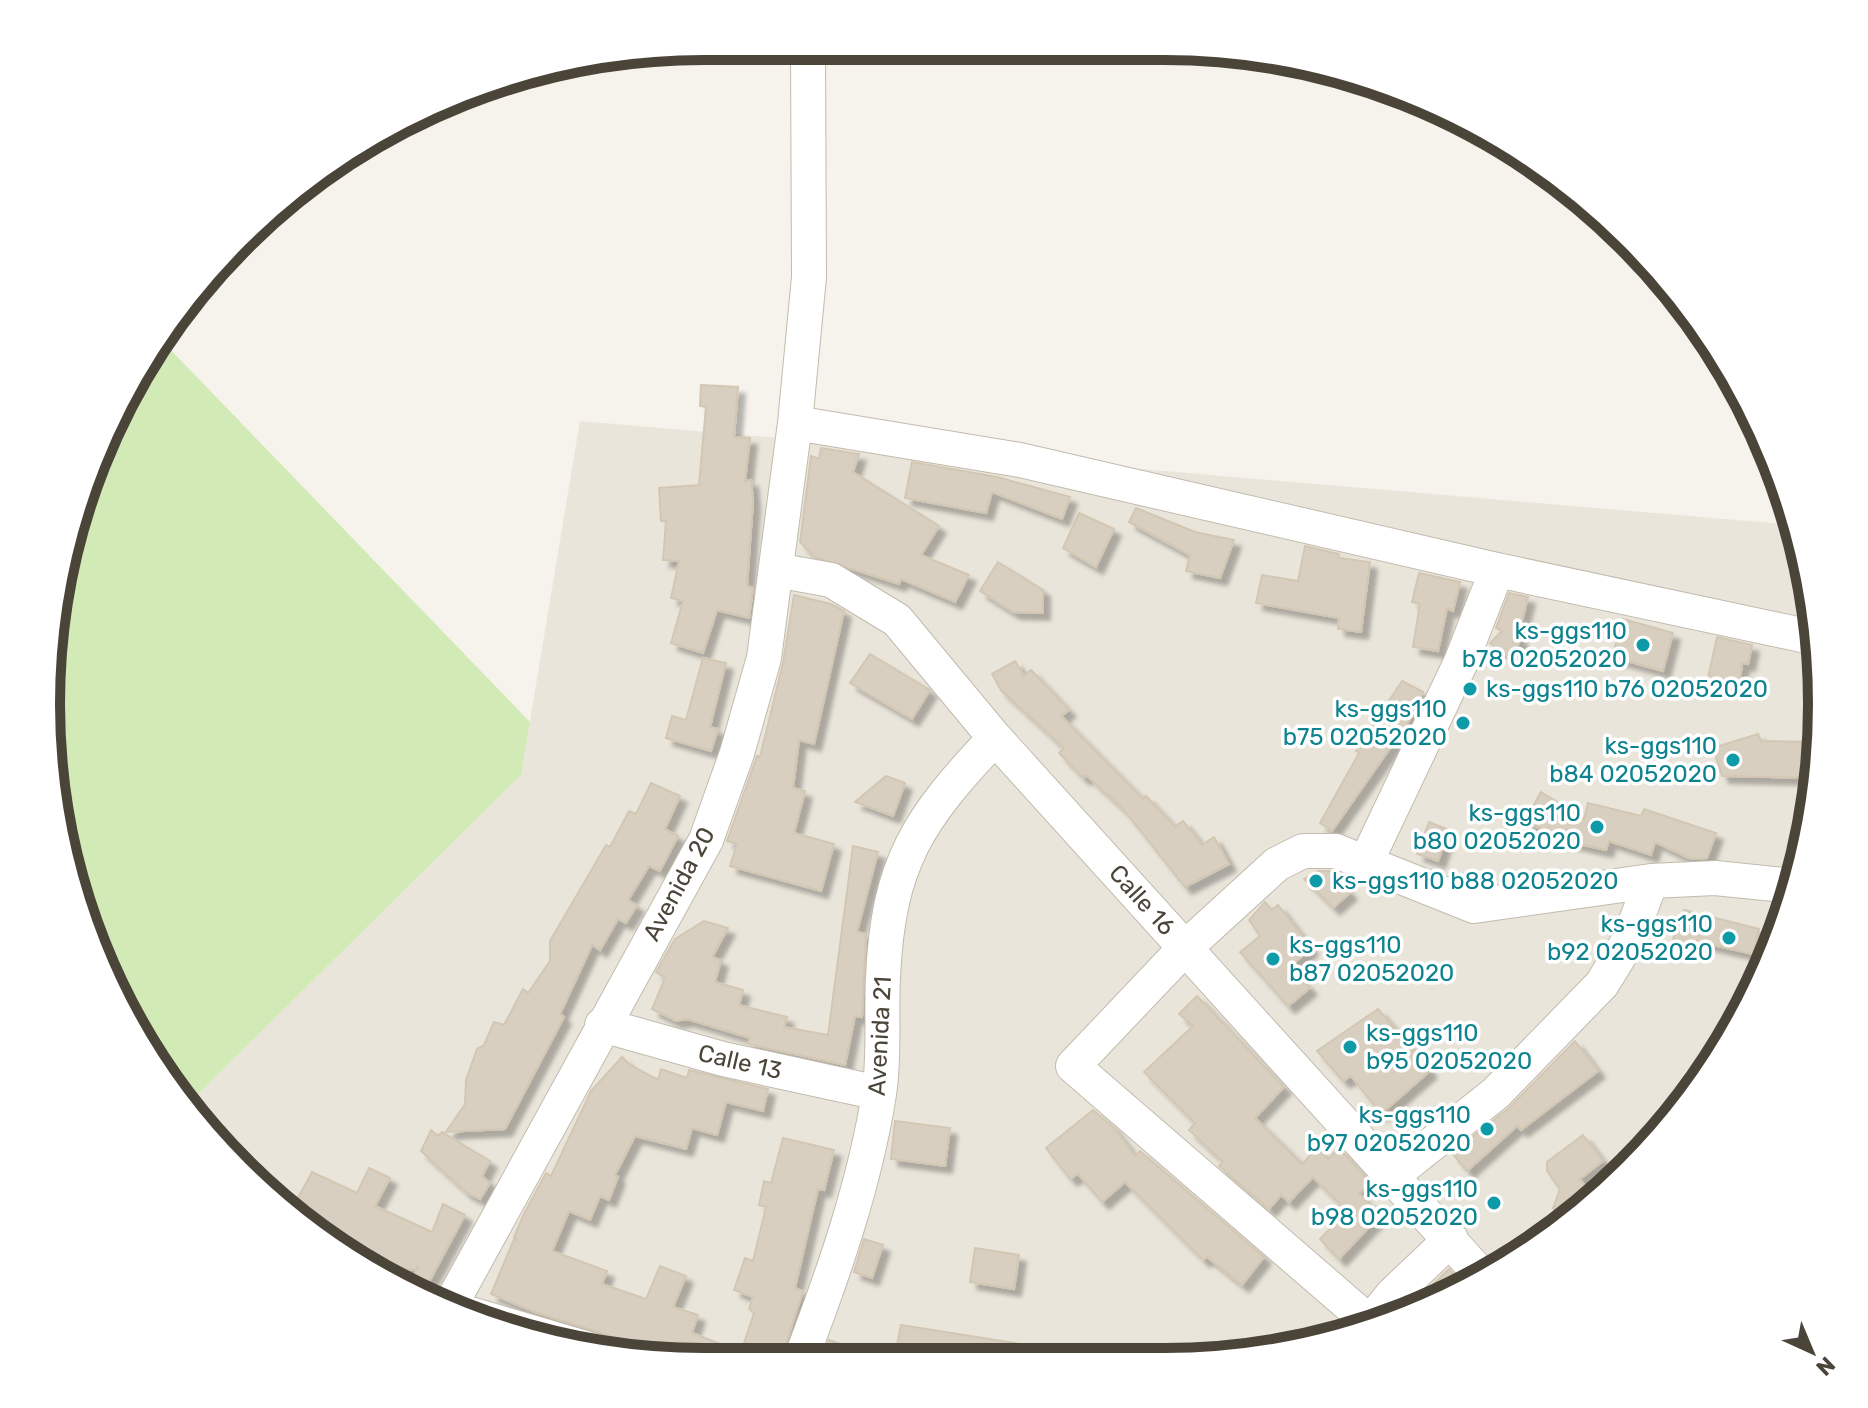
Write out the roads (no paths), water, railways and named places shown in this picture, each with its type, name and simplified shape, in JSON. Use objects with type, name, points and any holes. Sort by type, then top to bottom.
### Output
[{"type":"street","name":"Avenida 20","points":[[455,1298],[706,840],[737,753],[764,658],[795,423],[809,277],[808,60]]},
{"type":"street","points":[[795,423],[1020,460],[1497,570],[1804,635]]},
{"type":"street","name":"Calle 16","points":[[776,570],[831,580],[897,620],[995,738],[1475,1268]]},
{"type":"street","points":[[1366,862],[1461,662],[1497,570]]},
{"type":"street","name":"Avenida 21","points":[[805,1348],[855,1199],[879,1093],[888,908],[912,841],[945,791],[995,738]]},
{"type":"street","points":[[1358,1318],[1073,1066],[1185,948],[1277,864],[1303,851],[1336,851],[1432,892],[1474,906],[1651,881],[1715,878],[1782,885]]},
{"type":"street","points":[[1393,1175],[1496,1093],[1602,984],[1629,940],[1651,881]]},
{"type":"street","name":"Calle 13","points":[[602,1025],[723,1059],[879,1093]]},
{"type":"street","points":[[1380,1310],[1451,1239]]},
{"type":"place","name":"ks-ggs110 b78 02052020","points":[[1643,645]]},
{"type":"place","name":"ks-ggs110 b76 02052020","points":[[1470,689]]},
{"type":"place","name":"ks-ggs110 b75 02052020","points":[[1463,723]]},
{"type":"place","name":"ks-ggs110 b84 02052020","points":[[1733,760]]},
{"type":"place","name":"ks-ggs110 b80 02052020","points":[[1597,827]]},
{"type":"place","name":"ks-ggs110 b88 02052020","points":[[1316,881]]},
{"type":"place","name":"ks-ggs110 b92 02052020","points":[[1729,938]]},
{"type":"place","name":"ks-ggs110 b87 02052020","points":[[1273,959]]},
{"type":"place","name":"ks-ggs110 b95 02052020","points":[[1350,1047]]},
{"type":"place","name":"ks-ggs110 b97 02052020","points":[[1487,1129]]},
{"type":"place","name":"ks-ggs110 b98 02052020","points":[[1494,1203]]}]
